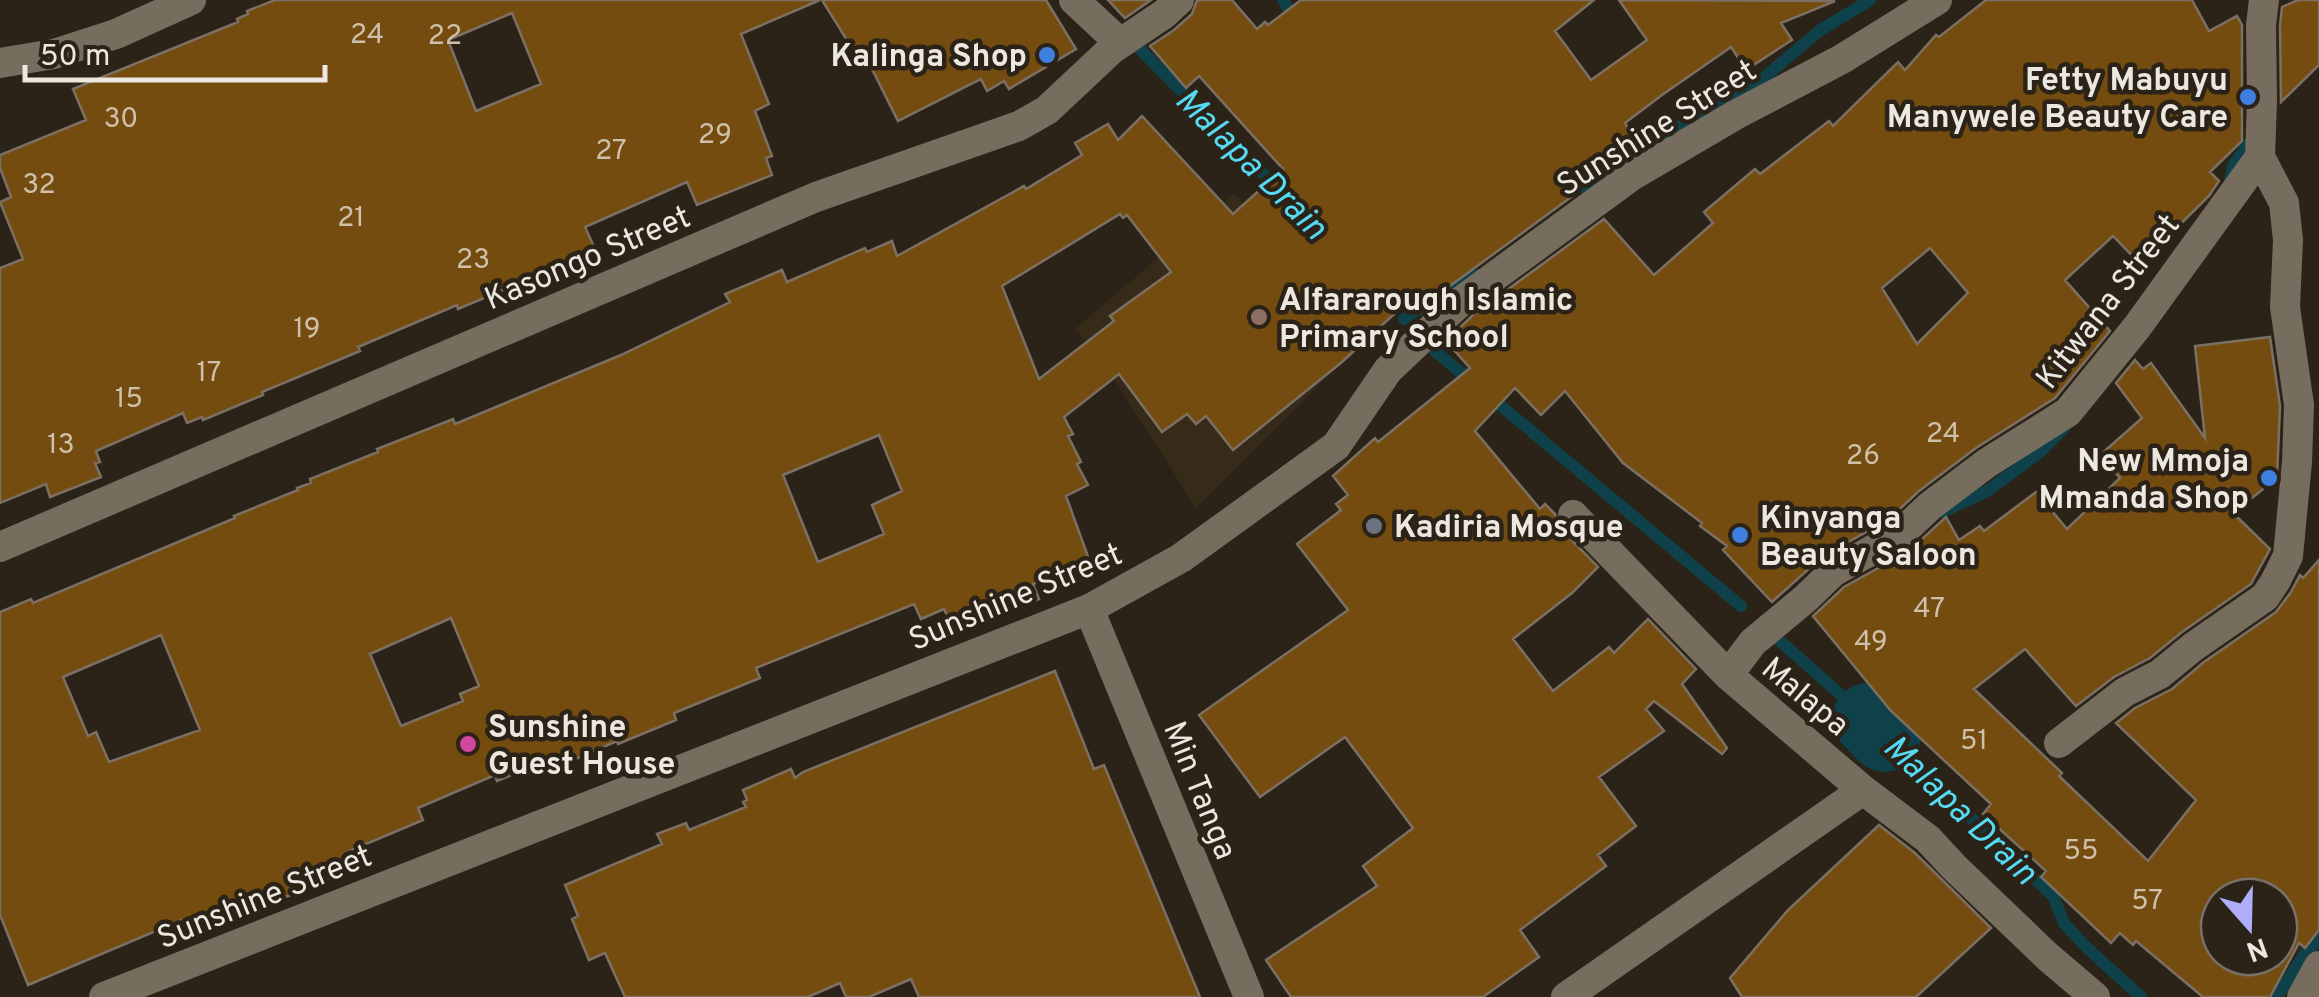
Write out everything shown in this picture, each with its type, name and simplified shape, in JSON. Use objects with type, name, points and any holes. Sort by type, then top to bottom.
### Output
[{"type":"street","points":[[0,63],[54,54],[116,34],[191,0]]},
{"type":"street","points":[[1074,0],[1120,43]]},
{"type":"street","name":"Kasongo Street","points":[[0,547],[816,197],[1018,126],[1047,110],[1120,43],[1179,0]]},
{"type":"street","name":"Sunshine Street","points":[[104,997],[1089,609],[1181,558],[1336,446],[1388,370],[1461,302],[1633,176],[1737,114],[1842,60],[1937,0]]},
{"type":"street","points":[[2059,743],[2125,692],[2160,674],[2264,597],[2288,556],[2299,405],[2285,307],[2288,240],[2284,203],[2260,158],[2264,0]]},
{"type":"street","name":"Kitwana Street","points":[[1728,675],[1753,642],[1833,572],[1899,534],[1987,463],[2068,412],[2138,326],[2260,158]]},
{"type":"street","name":"Malapa","points":[[1573,514],[1728,675],[1863,790],[1928,839],[2034,944],[2095,997]]},
{"type":"street","name":"Min Tanga","points":[[1089,609],[1249,997]]},
{"type":"street","points":[[1566,997],[1863,790]]},
{"type":"street","points":[[2302,997],[2319,966]]},
{"type":"shaded area","points":[[1234,193],[1372,332],[1196,508],[1102,360],[1075,329]]},
{"type":"building","points":[[275,0],[820,0],[741,34],[769,104],[755,111],[772,156],[766,158],[772,175],[697,205],[687,182],[585,227],[596,251],[358,347],[360,351],[203,420],[202,417],[187,423],[183,413],[96,451],[100,462],[95,463],[101,477],[50,497],[46,484],[0,503],[0,268],[23,259],[0,202],[11,197],[0,168],[0,155],[86,120],[73,89],[238,22],[247,11]],"holes":[[[512,13],[541,84],[476,111],[448,40]]]},
{"type":"building","points":[[822,0],[1046,0],[1076,49],[1009,89],[1004,81],[987,91],[981,79],[898,121],[860,45],[853,50]]},
{"type":"building","points":[[1108,0],[1151,0],[1125,18]]},
{"type":"building","points":[[1197,0],[1232,0],[1257,29],[1301,0],[1594,0],[1555,31],[1591,80],[1647,40],[1619,0],[1835,1],[1781,23],[1792,40],[1746,70],[1731,47],[1662,95],[1625,123],[1641,148],[1576,189],[1578,192],[1450,286],[1421,313],[1414,304],[1409,308],[1405,304],[1342,362],[1233,450],[1206,416],[1196,424],[1187,414],[1162,432],[1119,374],[1064,417],[1081,462],[1077,464],[1088,485],[1066,496],[1090,562],[1033,584],[1039,599],[955,633],[944,609],[921,619],[914,604],[756,668],[760,678],[674,713],[676,720],[618,744],[617,741],[550,770],[546,761],[497,781],[495,775],[418,808],[423,820],[347,852],[353,870],[273,902],[268,889],[186,923],[184,919],[28,985],[0,915],[0,612],[31,599],[33,603],[235,518],[298,490],[311,483],[310,479],[378,452],[377,449],[453,419],[455,424],[621,355],[730,302],[725,294],[782,270],[787,282],[865,248],[867,252],[892,241],[897,256],[1024,186],[1026,189],[1082,155],[1075,143],[1108,124],[1118,140],[1142,116],[1233,214],[1283,169],[1199,76],[1186,88],[1150,46],[1192,14]],"holes":[[[1120,214],[1123,218],[1127,215],[1171,272],[1110,316],[1114,321],[1039,379],[1002,286]],[[879,435],[902,491],[872,505],[884,534],[818,562],[783,475]],[[451,618],[479,686],[460,694],[463,701],[401,726],[370,654]],[[161,635],[200,730],[109,762],[96,732],[88,736],[63,677]]]},
{"type":"building","points":[[1986,0],[2192,0],[2209,31],[2237,16],[2242,25],[2242,141],[2210,172],[2219,181],[2209,196],[2140,264],[2113,236],[2065,280],[2110,331],[2055,398],[1976,448],[1888,520],[1823,556],[1772,602],[1723,550],[1727,546],[1623,463],[1565,391],[1541,415],[1515,388],[1475,431],[1540,509],[1545,504],[1555,514],[1560,528],[1598,567],[1572,593],[1513,639],[1553,691],[1609,647],[1614,653],[1648,619],[1696,669],[1682,684],[1727,748],[1722,754],[1654,701],[1646,709],[1664,731],[1599,777],[1636,826],[1598,855],[1606,866],[1520,930],[1539,957],[1483,997],[1291,997],[1266,960],[1377,886],[1363,866],[1413,828],[1345,737],[1260,797],[1199,715],[1348,610],[1297,544],[1341,510],[1336,504],[1348,495],[1333,476],[1375,438],[1378,442],[1470,368],[1446,341],[1473,315],[1604,219],[1654,275],[1713,223],[1704,212],[1755,169],[1760,174],[1829,121],[1833,126],[1898,62],[1905,70],[1936,35],[1939,37]],"holes":[[[1930,248],[1968,293],[1917,344],[1882,288]]]},
{"type":"building","points":[[2298,0],[2319,0],[2319,65],[2281,102],[2282,7]]},
{"type":"building","points":[[2270,337],[2280,406],[2277,478],[2233,513],[2270,549],[2251,584],[2076,706],[2025,649],[1974,689],[2148,861],[2196,800],[2116,723],[2172,689],[2276,612],[2300,575],[2303,578],[2319,560],[2319,930],[2305,948],[2299,943],[2299,877],[2199,877],[2199,977],[2281,977],[2270,997],[2203,997],[2136,941],[2133,945],[2120,933],[2111,943],[2041,877],[2046,871],[1983,814],[1991,804],[1891,711],[1813,616],[1844,587],[1909,551],[1946,517],[1959,540],[1980,526],[1984,531],[2036,492],[2067,529],[2120,478],[2100,455],[2142,418],[2116,383],[2135,360],[2143,369],[2151,363],[2205,438],[2195,346]]},
{"type":"building","points":[[1055,671],[1094,769],[1104,765],[1200,997],[919,997],[911,979],[869,997],[846,997],[840,983],[808,997],[625,997],[605,953],[589,960],[572,919],[578,916],[565,885],[662,844],[657,834],[686,823],[689,830],[746,807],[743,790],[791,769],[795,778]]},
{"type":"building","points":[[1879,825],[1915,853],[1991,928],[1916,997],[1742,997],[1730,978],[1788,910]]},
{"type":"waterway","points":[[1283,0],[1295,20]]},
{"type":"waterway","points":[[1587,191],[1727,95],[1759,82],[1819,31],[1870,0]]},
{"type":"waterway","name":"Malapa Drain","points":[[1133,42],[1282,193]]},
{"type":"waterway","points":[[2230,182],[2233,166],[2255,135]]},
{"type":"waterway","points":[[1404,319],[1477,275]]},
{"type":"waterway","name":"Malapa Drain","points":[[1421,339],[1473,383]]},
{"type":"waterway","name":"Malapa Drain","points":[[1488,395],[1741,606]]},
{"type":"waterway","points":[[1942,512],[1987,491],[2038,454],[2064,428]]},
{"type":"waterway","name":"Malapa Drain","points":[[1772,630],[1868,719]]},
{"type":"waterway","name":"Malapa Drain","points":[[1868,719],[1885,736]]},
{"type":"waterway","name":"Malapa Drain","points":[[1885,736],[2053,896],[2064,923],[2141,997]]},
{"type":"waterway","points":[[2277,997],[2319,938]]},
{"type":"place","name":"Kalinga Shop","points":[[1047,55]]},
{"type":"place","name":"Fetty Mabuyu Manywele Beauty Care","points":[[2248,97]]},
{"type":"place","name":"Alfararough Islamic Primary School","points":[[1259,317]]},
{"type":"place","name":"New Mmoja Mmanda Shop","points":[[2269,478]]},
{"type":"place","name":"Kadiria Mosque","points":[[1374,526]]},
{"type":"place","name":"Kinyanga Beauty Saloon","points":[[1740,535]]},
{"type":"place","name":"Sunshine Guest House","points":[[468,744]]}]
